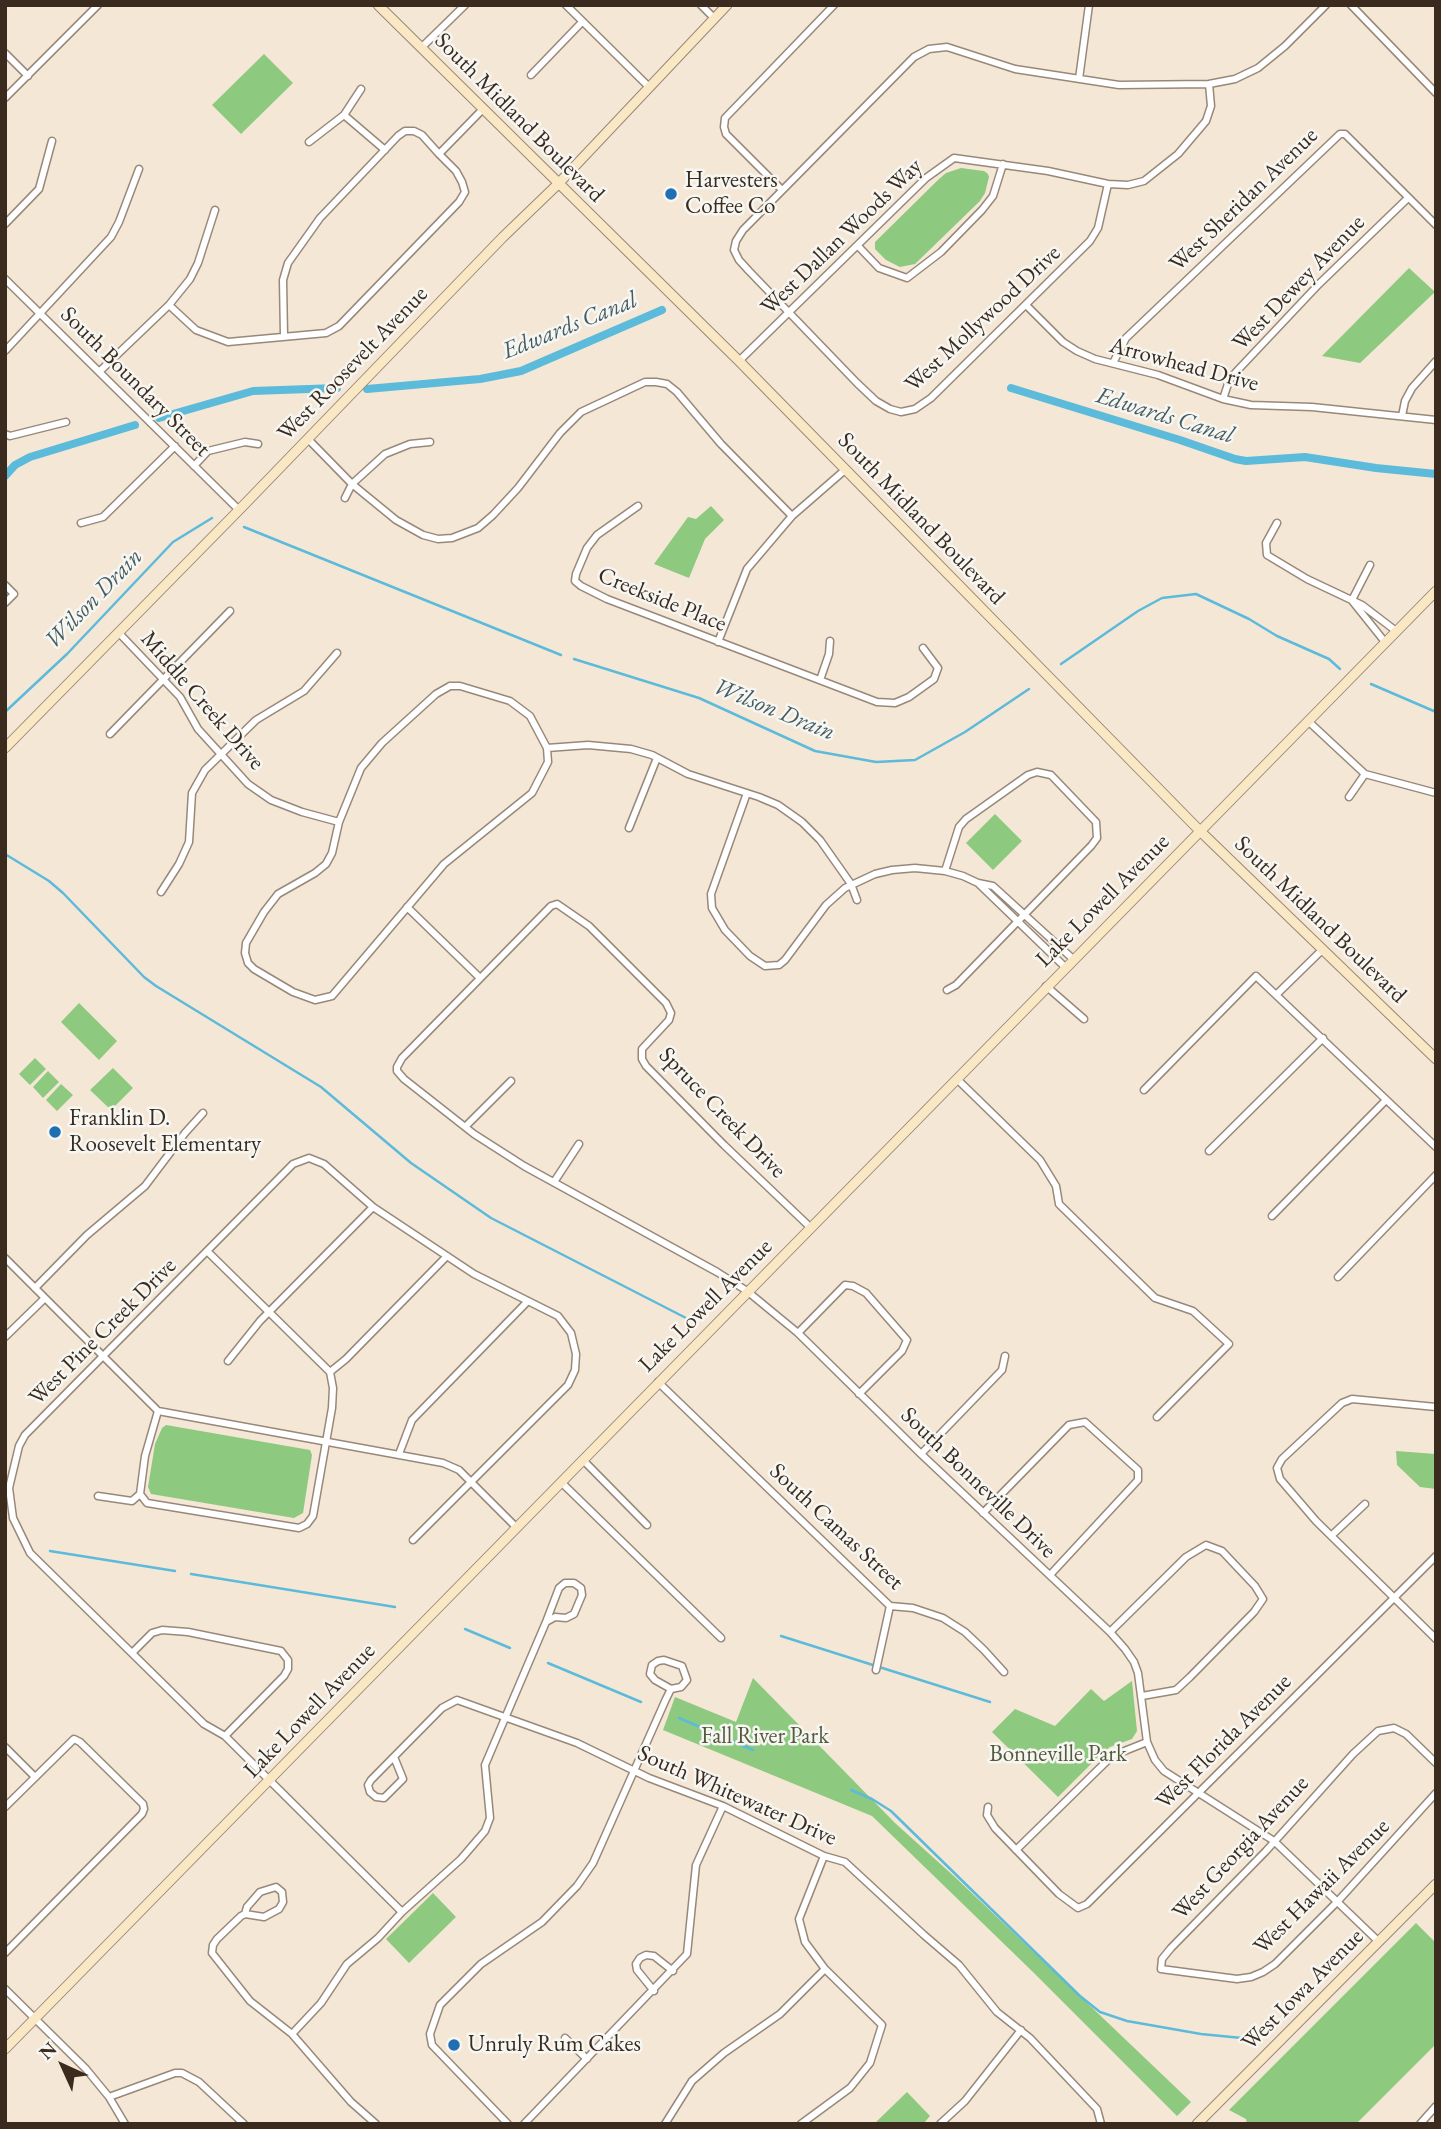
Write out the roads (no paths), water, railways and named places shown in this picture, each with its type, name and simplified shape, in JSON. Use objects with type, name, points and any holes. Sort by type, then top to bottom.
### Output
[{"type":"main road","name":"South Midland Boulevard","points":[[378,5],[739,361],[1200,831],[1436,1059]]},
{"type":"main road","name":"West Roosevelt Avenue","points":[[5,748],[503,237],[558,184],[727,5]]},
{"type":"main road","name":"Lake Lowell Avenue","points":[[5,2049],[1436,591]]},
{"type":"main road","name":"West Iowa Avenue","points":[[1197,2124],[1436,1884]]},
{"type":"street","points":[[5,98],[98,5]]},
{"type":"street","points":[[421,48],[465,5]]},
{"type":"street","points":[[566,5],[648,86]]},
{"type":"street","points":[[701,5],[714,18]]},
{"type":"street","points":[[1079,79],[1089,5]]},
{"type":"street","points":[[831,6],[725,118],[726,134],[782,190],[914,57],[929,49],[947,47],[1015,69],[1119,85],[1209,84],[1235,79],[1258,68],[1285,46],[1326,5]]},
{"type":"street","points":[[1351,5],[1436,93]]},
{"type":"street","points":[[531,75],[582,22]]},
{"type":"street","points":[[5,54],[28,76]]},
{"type":"street","name":"West Dallan Woods Way","points":[[739,361],[926,178],[954,158],[1068,174],[1108,184],[1128,185],[1144,181],[1178,154],[1206,121],[1211,106],[1209,84]]},
{"type":"street","points":[[309,142],[344,115],[361,89]]},
{"type":"street","points":[[439,154],[482,110]]},
{"type":"street","points":[[344,115],[385,150]]},
{"type":"street","points":[[169,305],[196,330],[228,342],[326,333],[339,326],[459,202],[465,192],[456,171],[422,135],[405,131],[385,150],[320,218],[288,263],[283,280],[284,336]]},
{"type":"street","name":"West Sheridan Avenue","points":[[1113,363],[1119,347],[1132,331],[1340,134],[1345,134],[1408,198]]},
{"type":"street","points":[[5,224],[39,189],[52,141]]},
{"type":"street","points":[[858,246],[879,268],[907,278],[940,251],[982,210],[993,195],[1003,164]]},
{"type":"street","points":[[5,351],[111,237],[139,169]]},
{"type":"street","name":"West Mollywood Drive","points":[[782,190],[743,229],[734,250],[739,260],[876,401],[901,412],[915,409],[931,398],[1090,241],[1098,228],[1108,184]]},
{"type":"street","points":[[1408,198],[1436,225]]},
{"type":"street","name":"West Dewey Avenue","points":[[1223,399],[1229,381],[1236,372],[1319,284],[1408,198]]},
{"type":"street","points":[[100,371],[169,305],[190,279],[215,210]]},
{"type":"street","name":"South Boundary Street","points":[[5,279],[239,510]]},
{"type":"street","name":"Arrowhead Drive","points":[[1026,305],[1063,342],[1077,351],[1158,375],[1223,399],[1251,405],[1312,407],[1436,420]]},
{"type":"street","points":[[1402,416],[1405,401],[1412,388],[1436,361]]},
{"type":"street","points":[[308,439],[352,484],[396,520],[423,535],[438,539],[452,538],[478,528],[493,515],[518,488],[560,433],[581,412],[645,382],[656,382],[667,384],[677,392],[739,464],[792,516]]},
{"type":"street","points":[[5,434],[10,436],[66,422]]},
{"type":"street","points":[[194,466],[208,451],[245,442],[258,444]]},
{"type":"street","points":[[345,498],[352,484],[385,454],[410,444],[430,442]]},
{"type":"street","points":[[81,523],[103,517],[175,446]]},
{"type":"street","points":[[718,642],[747,569],[792,516],[846,469]]},
{"type":"street","name":"Creekside Place","points":[[638,506],[597,535],[587,548],[575,581],[607,599],[877,702],[895,703],[909,697],[937,675],[936,663],[923,648]]},
{"type":"street","points":[[1277,523],[1266,543],[1267,555],[1307,579],[1362,605],[1396,631]]},
{"type":"street","points":[[1352,600],[1370,565]]},
{"type":"street","points":[[5,584],[14,594],[5,603]]},
{"type":"street","points":[[1352,600],[1385,642]]},
{"type":"street","points":[[110,734],[229,611]]},
{"type":"street","name":"Middle Creek Drive","points":[[118,632],[180,696],[198,729],[248,783],[271,800],[339,822]]},
{"type":"street","points":[[820,680],[829,654],[830,641]]},
{"type":"street","points":[[161,892],[189,842],[192,793],[205,770],[256,719],[303,691],[337,653]]},
{"type":"street","points":[[460,686],[510,701],[530,716],[547,748],[548,762],[532,793],[444,864],[340,989],[323,1000],[315,1000],[293,992],[254,969],[248,963],[246,943],[278,894],[326,864],[332,853],[339,822],[361,768],[371,754],[446,687],[460,686]]},
{"type":"street","points":[[1308,721],[1365,774],[1436,793]]},
{"type":"street","points":[[547,748],[588,745],[621,748],[657,758],[688,774],[778,805],[802,822],[820,840],[851,884],[857,900]]},
{"type":"street","points":[[629,828],[657,758]]},
{"type":"street","points":[[945,871],[954,835],[966,819],[1028,775],[1037,772],[1052,775],[1092,816],[1098,830],[1097,838],[956,985],[947,990]]},
{"type":"street","points":[[1349,797],[1365,774]]},
{"type":"street","points":[[747,793],[711,894],[712,908],[725,930],[750,956],[765,966],[779,965],[791,954],[825,905],[851,884],[892,870],[915,868],[945,871],[993,886],[1073,959]]},
{"type":"street","points":[[978,883],[1065,967]]},
{"type":"street","name":"Spruce Creek Drive","points":[[480,978],[551,906],[557,904],[589,926],[666,1003],[671,1013],[669,1020],[642,1049],[642,1059],[646,1066],[723,1145],[811,1228]]},
{"type":"street","points":[[407,907],[480,978],[402,1058],[397,1071],[465,1127],[511,1081]]},
{"type":"street","points":[[1276,995],[1322,950]]},
{"type":"street","points":[[1144,1090],[1256,976],[1436,1147]]},
{"type":"street","points":[[1046,986],[1084,1019]]},
{"type":"street","points":[[1209,1151],[1323,1038]]},
{"type":"street","points":[[958,1080],[1040,1160],[1056,1186],[1059,1204],[1155,1298],[1193,1311],[1229,1344],[1157,1417]]},
{"type":"street","points":[[1272,1216],[1387,1100]]},
{"type":"street","points":[[35,1287],[87,1235],[145,1186],[185,1133],[204,1113]]},
{"type":"street","name":"South Bonneville Drive","points":[[465,1127],[524,1166],[718,1272],[747,1291],[798,1334],[920,1454],[1110,1632],[1134,1662],[1142,1696],[1147,1742],[1155,1760],[1164,1771],[1274,1841],[1378,1941]]},
{"type":"street","points":[[554,1182],[579,1144]]},
{"type":"street","name":"West Pine Creek Drive","points":[[373,1207],[324,1164],[309,1158],[293,1164],[25,1435],[9,1471],[9,1488],[13,1518],[30,1553],[204,1724],[225,1736],[402,1912]]},
{"type":"street","points":[[1338,1277],[1436,1175]]},
{"type":"street","points":[[228,1361],[269,1312],[373,1207],[474,1274],[558,1316],[571,1333],[576,1354],[575,1370],[568,1385],[413,1540]]},
{"type":"street","points":[[158,1411],[145,1456],[141,1494],[147,1503],[299,1528],[313,1517],[327,1441],[333,1388],[330,1372],[207,1251]]},
{"type":"street","points":[[330,1372],[447,1256]]},
{"type":"street","points":[[5,1258],[158,1411],[443,1463],[459,1471],[516,1527]]},
{"type":"street","points":[[798,1334],[845,1285],[866,1293],[907,1340],[902,1351],[859,1394]]},
{"type":"street","points":[[5,1337],[45,1298]]},
{"type":"street","points":[[399,1454],[412,1420],[528,1301]]},
{"type":"street","points":[[920,1454],[1002,1370],[1005,1356]]},
{"type":"street","name":"South Camas Street","points":[[658,1382],[890,1606],[913,1608],[943,1618],[965,1632],[1004,1672]]},
{"type":"street","points":[[1436,1407],[1352,1399],[1342,1403],[1324,1418],[1282,1459],[1277,1468],[1279,1479],[1316,1521],[1436,1639]]},
{"type":"street","points":[[983,1513],[1069,1426],[1085,1422],[1138,1470],[1138,1480],[1049,1575]]},
{"type":"street","points":[[583,1460],[647,1525]]},
{"type":"street","points":[[561,1482],[721,1638]]},
{"type":"street","points":[[98,1496],[132,1501],[141,1494]]},
{"type":"street","points":[[1331,1536],[1365,1503]]},
{"type":"street","points":[[1110,1632],[1186,1557],[1206,1545],[1222,1551],[1255,1586],[1263,1599],[1227,1640],[1176,1690],[1142,1696]]},
{"type":"street","name":"West Florida Avenue","points":[[1016,1850],[1059,1894],[1078,1908],[1094,1897],[1436,1556]]},
{"type":"street","points":[[292,2034],[321,2003],[347,1964],[461,1859],[485,1831],[490,1818],[485,1765],[559,1588],[565,1583],[574,1583],[581,1588],[582,1595],[574,1614],[566,1618],[555,1617],[545,1622]]},
{"type":"street","points":[[876,1670],[890,1606]]},
{"type":"street","points":[[132,1653],[152,1633],[162,1630],[188,1632],[281,1651],[288,1660],[288,1669],[284,1676],[225,1736]]},
{"type":"street","points":[[664,1660],[682,1666],[686,1673],[687,1680],[681,1687],[671,1689],[650,1674],[652,1665],[658,1661],[664,1660]]},
{"type":"street","points":[[508,2124],[432,2045],[429,2038],[440,2006],[466,1977],[497,1951],[542,1922],[577,1886],[593,1863],[671,1689]]},
{"type":"street","name":"South Whitewater Drive","points":[[394,1757],[442,1708],[457,1700],[576,1743],[635,1771],[723,1805],[824,1856],[845,1862],[959,1965],[997,2012],[1021,2030],[1097,2109],[1101,2124]]},
{"type":"street","name":"West Georgia Avenue","points":[[1161,1969],[1162,1959],[1171,1948],[1353,1754],[1378,1731],[1394,1728],[1406,1734],[1436,1763]]},
{"type":"street","points":[[5,1807],[74,1739],[142,1804],[144,1809],[5,1953]]},
{"type":"street","points":[[988,1807],[987,1815],[995,1828],[1016,1850],[1112,1756],[1147,1742]]},
{"type":"street","points":[[5,1747],[35,1777]]},
{"type":"street","points":[[394,1757],[403,1779],[384,1798],[376,1797],[370,1792],[370,1780],[394,1757]]},
{"type":"street","name":"West Hawaii Avenue","points":[[1161,1969],[1237,1979],[1251,1977],[1275,1964],[1338,1901],[1436,1793]]},
{"type":"street","points":[[524,2124],[687,1954],[696,1865],[723,1805]]},
{"type":"street","points":[[801,2124],[850,2088],[870,2063],[882,2025],[825,1969],[805,1942],[799,1919],[824,1856]]},
{"type":"street","points":[[245,1914],[270,1916],[284,1902],[282,1892],[276,1886],[260,1892],[247,1907],[245,1914],[217,1939],[212,1953],[250,2001],[292,2034],[351,2102],[376,2124]]},
{"type":"street","points":[[653,1991],[637,1970],[636,1964],[640,1958],[646,1955],[654,1956],[673,1971]]},
{"type":"street","points":[[665,2124],[692,2081],[724,2053],[780,2014],[825,1969]]},
{"type":"street","points":[[5,1989],[86,2069],[125,2124]]},
{"type":"street","points":[[940,2124],[965,2101],[1021,2030]]},
{"type":"street","points":[[565,2038],[587,2059]]},
{"type":"street","points":[[108,2097],[175,2073],[182,2073],[199,2082],[244,2124]]},
{"type":"street","points":[[1420,2124],[1436,2106]]},
{"type":"waterway","name":"Edwards Canal","points":[[367,389],[480,379],[521,371],[662,310]]},
{"type":"waterway","name":"Edwards Canal","points":[[159,418],[253,391],[337,388]]},
{"type":"waterway","name":"Edwards Canal","points":[[1011,388],[1235,459],[1246,461],[1305,457],[1436,474]]},
{"type":"waterway","name":"Edwards Canal","points":[[5,476],[15,465],[30,457],[135,425]]},
{"type":"waterway","name":"Wilson Drain","points":[[5,712],[67,654],[173,542],[212,518]]},
{"type":"waterway","name":"Wilson Drain","points":[[244,527],[561,655]]},
{"type":"waterway","name":"Wilson Drain","points":[[1061,664],[1138,611],[1162,598],[1196,594],[1249,619],[1277,636],[1329,659],[1340,669]]},
{"type":"waterway","name":"Wilson Drain","points":[[574,659],[699,698],[815,751],[876,762],[915,760],[965,732],[1029,689]]},
{"type":"waterway","name":"Wilson Drain","points":[[1371,684],[1436,712]]},
{"type":"waterway","points":[[5,854],[49,881],[63,893],[144,977],[156,986],[321,1087],[411,1163],[491,1218],[688,1319]]},
{"type":"waterway","points":[[50,1551],[175,1571]]},
{"type":"waterway","points":[[191,1574],[395,1607]]},
{"type":"waterway","points":[[465,1629],[510,1648]]},
{"type":"waterway","points":[[781,1636],[990,1702]]},
{"type":"waterway","points":[[548,1663],[641,1702]]},
{"type":"waterway","points":[[679,1718],[753,1750]]},
{"type":"waterway","points":[[851,1790],[891,1811],[1080,1996],[1100,2012],[1127,2021],[1201,2034],[1252,2039]]},
{"type":"place","name":"Harvesters Coffee Co","points":[[671,194]]},
{"type":"place","name":"Franklin D. Roosevelt Elementary","points":[[55,1132]]},
{"type":"place","name":"Unruly Rum Cakes","points":[[454,2045]]},
{"type":"park label","name":"Fall River Park","points":[[765,1737]]},
{"type":"park label","name":"Bonneville Park","points":[[1058,1755]]}]
